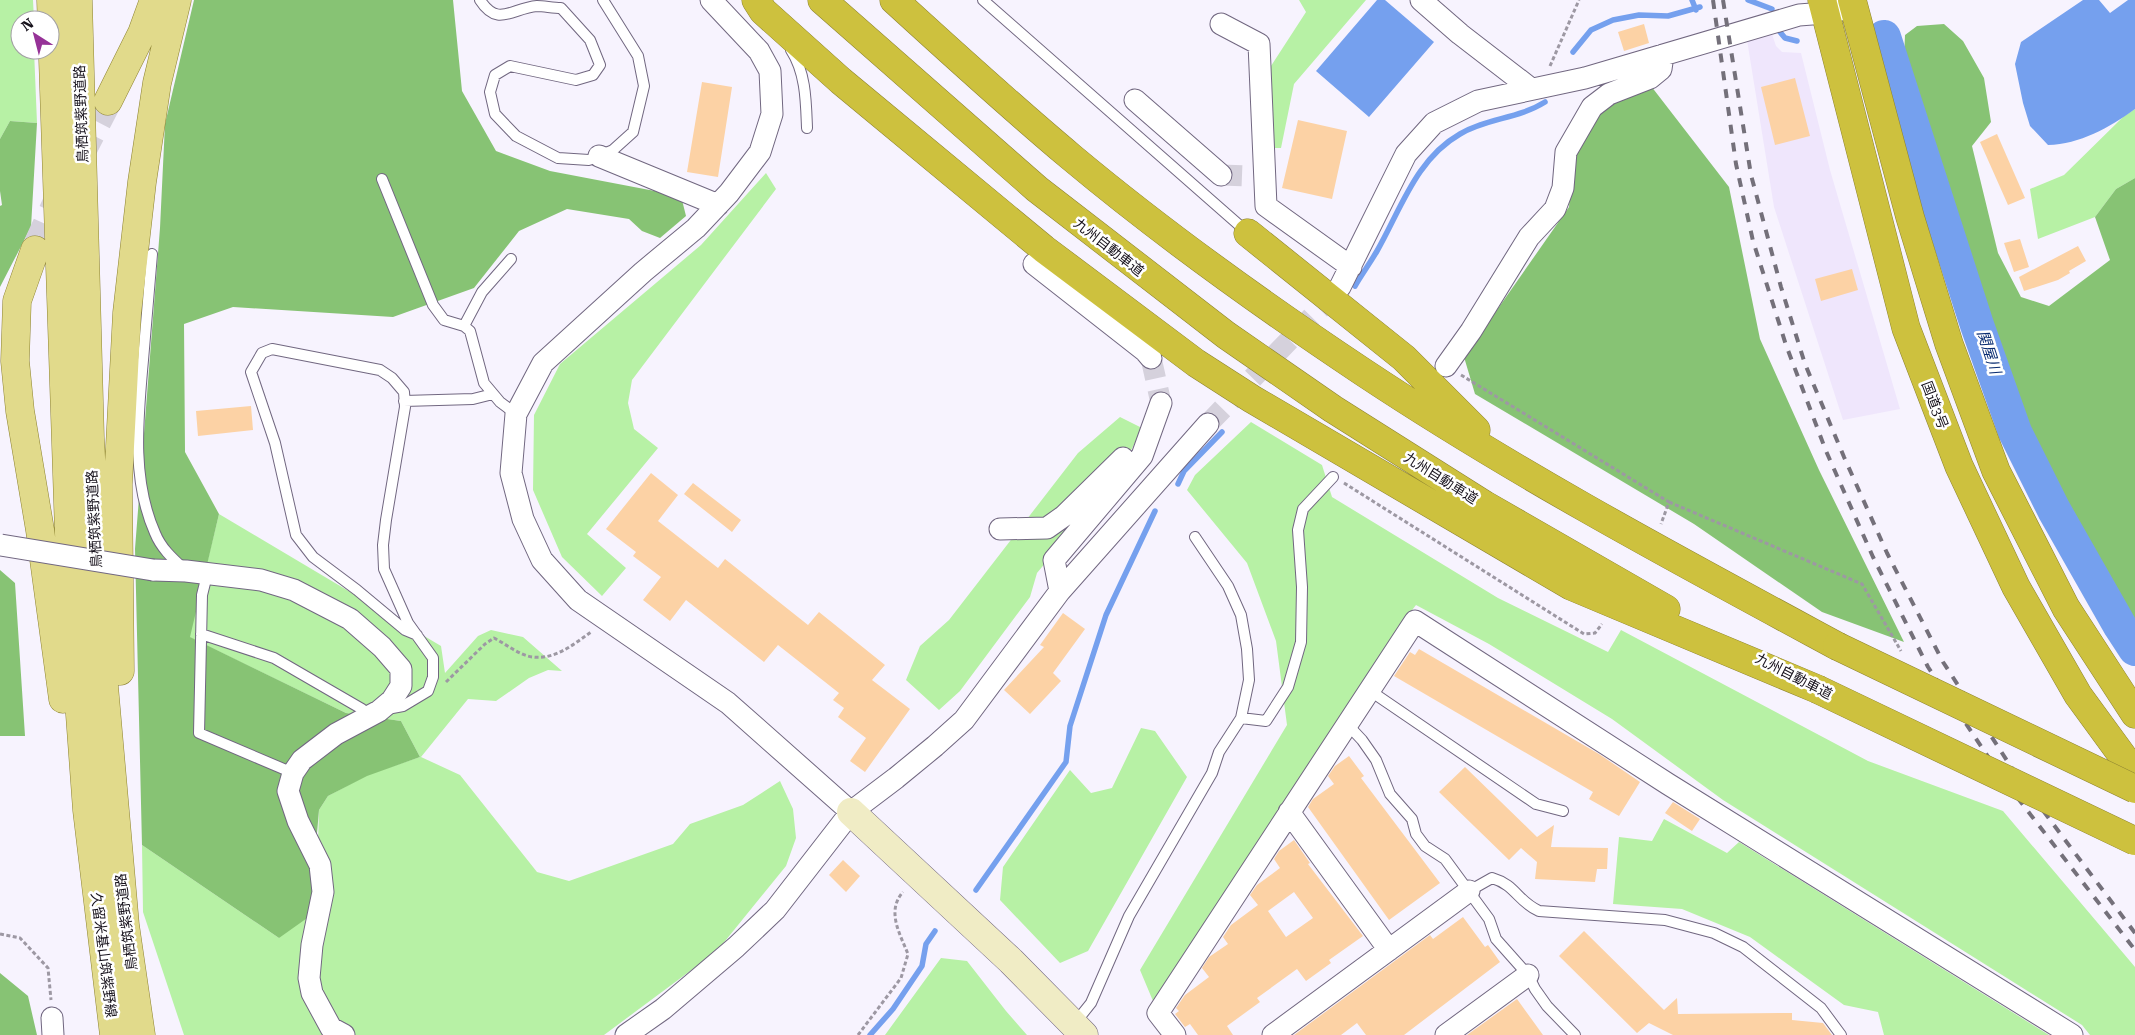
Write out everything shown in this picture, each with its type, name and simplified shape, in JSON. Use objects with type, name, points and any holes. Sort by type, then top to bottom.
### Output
[{"type":"highway","name":"九州自動車道","points":[[822,0],[1037,190],[1131,264],[1256,357],[1333,410],[1484,505],[1646,598],[1818,689],[2135,841]]},
{"type":"highway","points":[[894,0],[1070,156],[1143,216],[1363,372],[1510,464],[1682,562],[1837,646],[2135,789]]},
{"type":"highway","points":[[1857,2],[1910,217],[1943,326],[1996,472],[2066,608],[2135,714]]},
{"type":"highway","points":[[759,5],[841,81],[1044,249],[1196,363],[1252,399],[1571,586],[1818,689]]},
{"type":"highway","name":"国道3号","points":[[1823,7],[1906,328],[1959,466],[2016,587],[2054,654],[2078,695],[2135,773]]},
{"type":"highway","points":[[1248,233],[1404,358],[1510,464]]},
{"type":"main road","name":"鳥栖筑紫野道路","points":[[51,0],[71,592],[93,874]]},
{"type":"main road","name":"鳥栖筑紫野道路","points":[[78,0],[90,438],[101,652],[125,925],[141,1035]]},
{"type":"main road","points":[[108,101],[142,33],[154,0]]},
{"type":"main road","points":[[114,817],[120,673],[118,484],[128,313],[142,182],[154,101],[177,0]]},
{"type":"main road","points":[[35,250],[17,301],[15,362],[20,411],[40,530],[60,686],[87,810]]},
{"type":"main road","name":"久留米基山筑紫野線","points":[[93,874],[114,1035]]},
{"type":"street","points":[[712,0],[759,51],[770,71],[772,114],[760,152],[729,193],[696,228],[642,272],[543,363],[516,414],[511,472],[523,519],[542,560],[578,600],[728,703],[918,874],[1011,961],[1079,1029]]},
{"type":"street","points":[[1421,0],[1460,34],[1530,88]]},
{"type":"street","points":[[1340,287],[1406,154],[1434,123],[1478,101],[1530,88],[1585,78],[1823,7],[1857,2]]},
{"type":"street","points":[[1221,24],[1259,44],[1255,176],[1266,206],[1351,267]]},
{"type":"street","points":[[1446,366],[1529,237],[1555,209],[1563,188],[1566,152],[1592,107],[1609,94],[1650,78],[1661,69],[1663,55]]},
{"type":"street","points":[[1135,100],[1221,175]]},
{"type":"street","points":[[598,156],[718,204]]},
{"type":"street","points":[[1034,264],[1145,351],[1151,358]]},
{"type":"street","points":[[1060,591],[1054,560],[1142,456],[1161,403]]},
{"type":"street","points":[[626,1035],[663,1009],[776,910],[813,859],[851,812],[929,752],[964,720],[1060,591],[1208,424]]},
{"type":"street","points":[[1000,529],[1047,528],[1064,516],[1094,488],[1152,428]]},
{"type":"street","points":[[1,545],[153,570],[186,571],[207,575],[262,580],[294,590],[350,619],[382,647],[401,669],[401,686],[392,700],[373,714],[336,734],[302,760],[293,773],[288,791],[291,805],[320,864],[323,892],[312,945],[309,978],[312,993],[331,1028],[344,1035]]},
{"type":"street","points":[[1175,1035],[1158,1013],[1415,620],[1676,789],[2072,1035]]},
{"type":"street","points":[[1289,812],[1390,950]]},
{"type":"street","points":[[1273,1035],[1469,891]]},
{"type":"street","points":[[1446,1035],[1528,975]]},
{"type":"lane","points":[[480,0],[487,11],[500,16],[536,6],[560,8],[590,40],[600,65],[593,75],[576,80],[510,66],[495,75],[490,92],[496,114],[516,136],[558,158],[589,160],[612,150],[633,132],[644,86],[638,56],[603,0]]},
{"type":"lane","points":[[983,0],[1248,233]]},
{"type":"lane","points":[[759,5],[797,59],[806,93],[807,128]]},
{"type":"lane","points":[[382,179],[433,305],[444,320],[464,326],[470,331],[484,383],[493,394],[516,414]]},
{"type":"lane","points":[[152,254],[138,418],[138,462],[144,503],[155,534],[168,554],[186,571]]},
{"type":"lane","points":[[464,326],[482,292],[510,259]]},
{"type":"lane","points":[[201,634],[274,658],[373,714],[403,706],[428,691],[433,677],[433,658],[408,623],[384,569],[383,545],[404,392],[392,378],[380,370],[272,348],[262,353],[251,372],[276,444],[296,534],[313,557],[357,590],[397,624],[417,636]]},
{"type":"lane","points":[[404,401],[473,399],[493,394]]},
{"type":"lane","points":[[1241,718],[1266,721],[1288,687],[1301,642],[1302,587],[1298,530],[1302,509],[1333,477]]},
{"type":"lane","points":[[1079,1029],[1129,916],[1212,773],[1220,752],[1241,718],[1248,680],[1247,649],[1241,615],[1228,586],[1195,537]]},
{"type":"lane","points":[[207,575],[202,596],[199,733],[293,773]]},
{"type":"lane","points":[[1369,690],[1536,804],[1563,811]]},
{"type":"lane","points":[[1347,724],[1362,740],[1376,760],[1390,794],[1412,819],[1416,834],[1420,840],[1425,846],[1445,859],[1489,919],[1496,939],[1528,975],[1547,1006],[1575,1035]]},
{"type":"lane","points":[[1469,891],[1492,878],[1506,882],[1529,907],[1539,911],[1665,920],[1714,933],[1743,947],[1821,1008],[1841,1035]]},
{"type":"path","points":[[1530,88],[1547,74],[1579,0]]},
{"type":"path","points":[[1446,366],[1669,502],[1862,584],[1906,660]]},
{"type":"path","points":[[1333,477],[1584,634],[1595,633],[1606,620]]},
{"type":"path","points":[[1661,524],[1669,502]]},
{"type":"path","points":[[428,691],[444,683],[485,644],[494,638],[521,653],[534,657],[559,654],[608,621]]},
{"type":"path","points":[[858,1035],[901,978],[908,954],[895,922],[896,899],[918,874]]},
{"type":"path","points":[[0,934],[20,938],[48,968],[53,1027]]},
{"type":"shaded area","points":[[1772,34],[1776,46],[1782,52],[1801,53],[1830,170],[1900,409],[1843,420],[1774,207],[1747,40]]},
{"type":"green space","points":[[0,0],[33,0],[34,10],[10,10],[10,60],[34,60],[37,123],[10,121],[0,139]]},
{"type":"green space","points":[[194,0],[453,0],[462,91],[496,151],[550,171],[681,196],[686,216],[660,238],[642,231],[629,219],[567,209],[519,231],[474,288],[393,317],[233,307],[184,324],[185,452],[219,514],[190,637],[346,713],[401,721],[420,757],[367,776],[328,796],[319,810],[310,916],[279,938],[142,845],[135,549],[160,228],[165,124]]},
{"type":"green space","points":[[1299,0],[1366,0],[1294,84],[1281,148],[1258,148],[1267,72],[1306,12]]},
{"type":"green space","points":[[1944,24],[1963,41],[1984,78],[1991,122],[1972,146],[1998,253],[2021,297],[2049,306],[2110,260],[2095,217],[2116,189],[2135,178],[2135,633],[2111,600],[2009,397],[1954,231],[1904,60],[1905,35],[1917,26]]},
{"type":"green space","points":[[1651,86],[1729,187],[1760,339],[1819,470],[1904,642],[1822,612],[1694,524],[1475,394],[1464,357],[1569,207],[1573,154],[1601,108]]},
{"type":"green space","points":[[2135,109],[2135,178],[2116,189],[2095,217],[2038,239],[2030,189],[2064,175],[2123,117]]},
{"type":"green space","points":[[10,121],[37,123],[31,227],[0,287],[0,206],[2,205],[0,191],[0,139]]},
{"type":"green space","points":[[766,173],[776,189],[632,380],[628,403],[634,429],[658,448],[587,534],[626,568],[602,596],[562,557],[533,490],[534,415],[560,364],[701,245]]},
{"type":"green space","points":[[1120,417],[1142,428],[1120,473],[1037,573],[1030,597],[960,691],[939,710],[906,680],[920,646],[949,620],[1078,453]]},
{"type":"green space","points":[[1251,422],[1322,465],[1332,497],[1498,598],[1608,652],[1621,630],[1868,761],[2003,811],[2135,967],[2135,1035],[2090,1035],[2082,1025],[1723,800],[1612,719],[1489,644],[1416,605],[1402,623],[1153,1001],[1140,970],[1287,725],[1276,641],[1247,563],[1187,490],[1195,475]]},
{"type":"green space","points":[[219,514],[441,646],[445,673],[478,636],[491,630],[523,637],[562,671],[548,670],[529,678],[496,701],[468,699],[421,757],[460,775],[537,872],[569,881],[673,844],[690,824],[743,805],[780,781],[793,809],[796,838],[786,866],[717,951],[604,1035],[184,1035],[143,912],[142,845],[279,938],[317,874],[319,810],[328,796],[367,775],[420,757],[401,721],[346,713],[189,637]]},
{"type":"green space","points":[[0,570],[15,583],[25,736],[0,736]]},
{"type":"green space","points":[[1141,728],[1155,731],[1187,777],[1088,951],[1060,963],[1000,900],[1003,867],[1070,770],[1091,793],[1112,788]]},
{"type":"green space","points":[[1664,819],[1727,853],[1739,842],[2049,1035],[1884,1035],[1878,1012],[1844,1005],[1750,937],[1682,909],[1613,904],[1619,837],[1652,841]]},
{"type":"green space","points":[[941,958],[967,961],[1027,1035],[885,1035]]},
{"type":"green space","points":[[0,973],[28,996],[37,1035],[0,1035]]},
{"type":"water","points":[[1377,0],[1385,0],[1434,42],[1369,117],[1316,71]]},
{"type":"water","points":[[2083,0],[2099,0],[2110,13],[2128,0],[2135,0],[2135,109],[2115,123],[2094,134],[2071,142],[2048,145],[2030,126],[2015,64],[2021,42]]},
{"type":"building","points":[[1644,24],[1649,43],[1624,51],[1618,32]]},
{"type":"building","points":[[1795,78],[1810,136],[1775,145],[1761,87]]},
{"type":"building","points":[[702,82],[732,87],[718,177],[687,172]]},
{"type":"building","points":[[1298,120],[1347,131],[1332,199],[1282,188]]},
{"type":"building","points":[[1997,134],[2025,198],[2008,205],[1980,142]]},
{"type":"building","points":[[2020,239],[2029,267],[2014,272],[2004,243]]},
{"type":"building","points":[[2078,246],[2086,261],[2058,280],[2024,291],[2019,277]]},
{"type":"building","points":[[1852,269],[1858,290],[1821,301],[1815,279]]},
{"type":"building","points":[[251,406],[253,430],[198,436],[196,411]]},
{"type":"building","points":[[651,473],[678,495],[658,521],[718,568],[725,559],[808,625],[819,612],[885,665],[872,680],[910,709],[865,772],[850,761],[866,738],[838,717],[844,708],[833,700],[839,693],[778,645],[764,662],[686,600],[670,621],[643,600],[661,577],[633,556],[636,552],[606,529]]},
{"type":"building","points":[[693,483],[741,520],[732,532],[684,494]]},
{"type":"building","points":[[1063,613],[1085,629],[1053,673],[1061,681],[1030,714],[1004,690],[1044,647],[1040,645]]},
{"type":"building","points":[[1419,649],[1599,754],[1640,782],[1619,816],[1589,799],[1593,792],[1394,676],[1410,652],[1415,655]]},
{"type":"building","points":[[1349,756],[1364,776],[1361,778],[1440,883],[1389,920],[1308,807],[1313,799],[1334,784],[1328,776],[1335,766]]},
{"type":"building","points":[[1465,767],[1537,837],[1554,825],[1551,847],[1608,848],[1607,869],[1597,869],[1595,882],[1535,879],[1537,862],[1521,848],[1509,860],[1439,792]]},
{"type":"building","points":[[1673,802],[1700,819],[1692,831],[1665,813]]},
{"type":"building","points":[[1294,840],[1310,863],[1308,864],[1363,936],[1329,960],[1331,963],[1306,981],[1297,969],[1257,998],[1260,1002],[1227,1026],[1233,1035],[1198,1035],[1190,1024],[1185,1027],[1175,1014],[1179,1011],[1176,1008],[1185,995],[1209,977],[1202,968],[1209,957],[1228,944],[1223,937],[1231,925],[1258,905],[1250,895],[1257,885],[1280,868],[1274,859],[1279,851]],"holes":[[[1294,892],[1313,918],[1286,937],[1268,911]]]},
{"type":"building","points":[[843,860],[860,876],[846,892],[829,875]]},
{"type":"building","points":[[1463,917],[1485,947],[1488,945],[1500,962],[1404,1035],[1366,1035],[1357,1023],[1341,1035],[1294,1035],[1430,935],[1433,939]]},
{"type":"building","points":[[1584,931],[1664,1010],[1677,998],[1678,1014],[1792,1013],[1792,1020],[1823,1023],[1832,1035],[1673,1035],[1649,1023],[1637,1033],[1559,956]]},
{"type":"building","points":[[1517,999],[1543,1035],[1467,1035]]},
{"type":"waterway","points":[[1692,0],[1696,10]]},
{"type":"waterway","points":[[1748,0],[1772,9]]},
{"type":"waterway","points":[[1573,52],[1591,30],[1613,20],[1639,15],[1668,16],[1700,7]]},
{"type":"waterway","points":[[1780,32],[1785,38],[1797,41]]},
{"type":"waterway","name":"関屋川","points":[[1884,37],[1977,325],[2015,432],[2054,510],[2135,649]]},
{"type":"waterway","points":[[1355,286],[1377,251],[1411,186],[1432,157],[1445,144],[1470,129],[1524,112],[1545,102]]},
{"type":"waterway","points":[[1178,484],[1184,471],[1222,432]]},
{"type":"waterway","points":[[976,890],[1066,762],[1070,726],[1106,615],[1155,511]]},
{"type":"waterway","points":[[870,1035],[893,1009],[922,966],[926,944],[935,931]]},
{"type":"tunnel","points":[[78,159],[108,101]]},
{"type":"tunnel","points":[[1221,175],[1247,176]]},
{"type":"tunnel","points":[[35,250],[60,195]]},
{"type":"tunnel","points":[[1208,424],[1340,288]]},
{"type":"tunnel","points":[[1151,358],[1161,403]]},
{"type":"railway","points":[[1713,0],[1736,164],[1753,241],[1786,345],[1826,451],[1873,557],[1928,667],[2003,779],[2135,950]]},
{"type":"railway","points":[[1723,0],[1751,175],[1781,287],[1805,364],[1844,457],[1887,553],[1943,662],[2017,776],[2135,933]]}]
